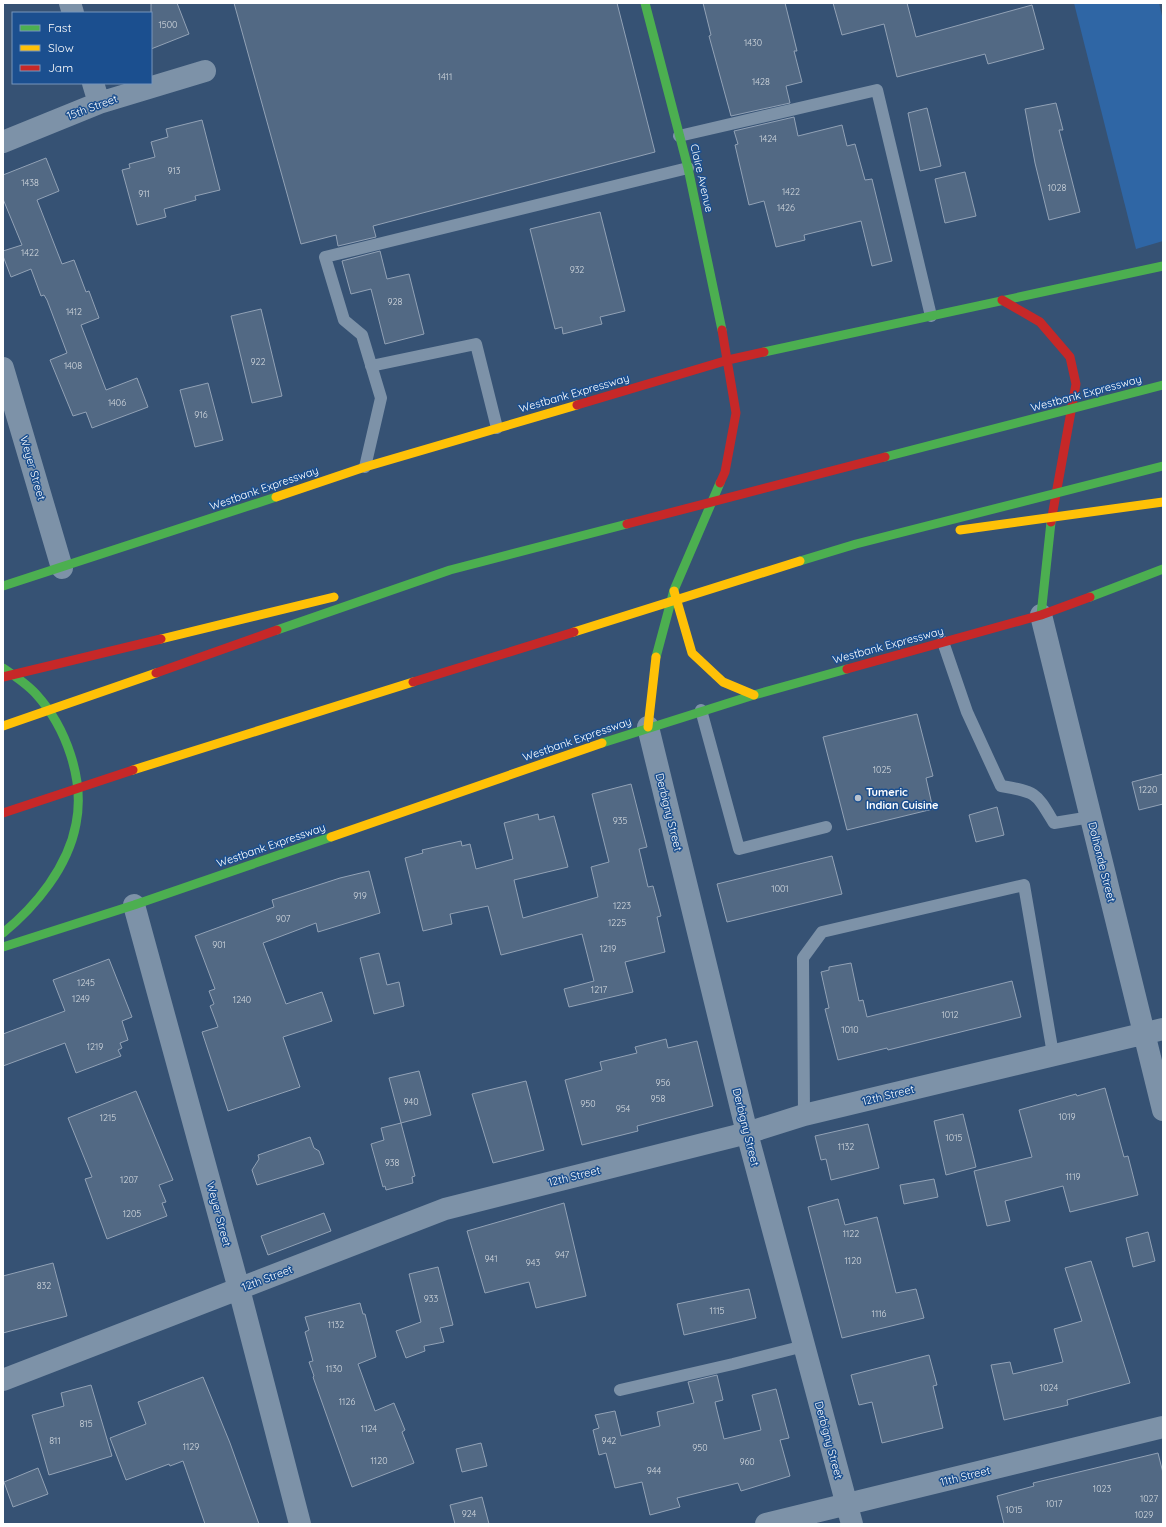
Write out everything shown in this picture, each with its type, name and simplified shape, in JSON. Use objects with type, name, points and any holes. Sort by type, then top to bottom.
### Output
[{"type":"main road","name":"Claire Avenue","points":[[645,3],[688,168],[728,360],[736,413],[724,472],[674,590],[654,666],[648,727]]},
{"type":"main road","name":"Westbank Expressway","points":[[3,586],[62,568],[365,467],[728,360],[1163,266]]},
{"type":"main road","points":[[1002,300],[1040,322],[1070,357],[1076,384],[1051,521],[1041,615]]},
{"type":"main road","name":"Westbank Expressway","points":[[3,726],[450,570],[1163,385]]},
{"type":"main road","points":[[3,813],[100,780],[856,544],[1163,466]]},
{"type":"main road","points":[[856,544],[1163,502]]},
{"type":"main road","name":"Westbank Expressway","points":[[3,947],[134,905],[648,727],[701,710],[1041,615],[1163,569]]},
{"type":"main road","points":[[358,592],[450,570]]},
{"type":"main road","points":[[674,590],[692,653],[723,682],[754,695]]},
{"type":"main road","points":[[3,677],[342,595]]},
{"type":"main road","points":[[3,668],[24,682],[40,699],[50,713],[67,750],[75,778],[78,804],[76,824],[70,844],[46,888],[34,906],[3,933]]},
{"type":"main road","points":[[17,818],[100,780]]},
{"type":"street","name":"15th Street","points":[[152,81],[205,70]]},
{"type":"street","name":"15th Street","points":[[3,142],[96,93],[139,84]]},
{"type":"street","name":"Weyer Street","points":[[3,368],[62,568]]},
{"type":"street","name":"Dolhonde Street","points":[[1041,615],[1091,817],[1153,1031],[1163,1110]]},
{"type":"street","name":"Derbigny Street","points":[[648,727],[747,1133],[849,1515]]},
{"type":"street","name":"Weyer Street","points":[[134,905],[239,1289],[300,1524]]},
{"type":"street","name":"12th Street","points":[[3,1380],[445,1209],[747,1133],[804,1115],[1153,1031]]},
{"type":"street","name":"11th Street","points":[[766,1524],[849,1515],[1163,1427]]},
{"type":"lane","points":[[679,136],[878,90],[930,316]]},
{"type":"lane","points":[[365,467],[381,398],[362,335],[344,320],[325,257],[688,168]]},
{"type":"lane","points":[[371,366],[476,344],[497,428]]},
{"type":"lane","points":[[943,642],[967,712],[1001,786],[1023,790],[1038,797],[1054,824],[1091,817]]},
{"type":"lane","points":[[701,710],[739,849],[826,827]]},
{"type":"lane","points":[[804,1115],[803,958],[822,932],[1024,885],[1053,1054]]},
{"type":"lane","points":[[620,1390],[804,1346]]},
{"type":"shaded area","points":[[1074,3],[1159,3],[1163,20],[1163,241],[1136,249]]},
{"type":"building","points":[[151,3],[177,3],[189,34],[152,49]]},
{"type":"building","points":[[234,3],[617,3],[655,152],[373,226],[376,237],[338,246],[336,235],[301,244]]},
{"type":"building","points":[[703,3],[785,3],[797,51],[794,51],[802,82],[786,86],[790,103],[731,116],[709,36],[711,35]]},
{"type":"building","points":[[833,3],[907,3],[916,37],[1032,5],[1044,49],[988,64],[985,54],[897,77],[884,24],[842,35]]},
{"type":"building","points":[[1056,103],[1063,130],[1059,130],[1080,212],[1049,220],[1035,163],[1025,109]]},
{"type":"building","points":[[927,108],[941,166],[920,171],[908,113]]},
{"type":"building","points":[[794,117],[798,136],[842,125],[847,146],[855,144],[865,180],[872,179],[892,261],[872,266],[861,221],[804,235],[805,240],[776,247],[764,201],[749,205],[735,145],[738,144],[734,131]]},
{"type":"building","points":[[202,120],[220,190],[195,196],[196,200],[164,209],[166,217],[137,225],[122,170],[130,168],[129,164],[155,157],[151,142],[168,137],[166,129]]},
{"type":"building","points":[[46,158],[59,191],[37,200],[62,264],[74,260],[86,292],[89,291],[99,318],[81,325],[106,390],[137,378],[148,407],[92,428],[86,412],[73,416],[50,360],[67,353],[47,300],[44,295],[41,296],[31,269],[11,277],[3,256],[3,251],[22,245],[3,199],[3,175]]},
{"type":"building","points":[[965,172],[976,216],[945,223],[935,179]]},
{"type":"building","points":[[600,212],[625,311],[600,317],[602,324],[563,334],[562,327],[555,329],[530,229]]},
{"type":"building","points":[[380,251],[387,279],[409,274],[424,334],[385,344],[371,289],[351,294],[342,261]]},
{"type":"building","points":[[261,309],[282,396],[252,403],[231,316]]},
{"type":"building","points":[[208,383],[223,440],[195,447],[180,390]]},
{"type":"building","points":[[917,714],[933,776],[926,778],[933,809],[847,830],[823,737]]},
{"type":"building","points":[[1163,774],[1163,804],[1139,810],[1132,782]]},
{"type":"building","points":[[631,784],[647,847],[639,849],[648,887],[653,886],[661,916],[657,917],[665,952],[625,962],[633,992],[569,1007],[564,989],[594,981],[582,934],[501,955],[488,906],[450,914],[452,924],[423,931],[405,858],[423,853],[422,850],[461,841],[462,846],[470,844],[476,869],[513,859],[504,823],[538,814],[539,820],[554,816],[568,867],[514,880],[523,918],[598,897],[591,867],[609,862],[592,794]]},
{"type":"building","points":[[997,807],[1004,835],[976,842],[969,815]]},
{"type":"building","points":[[832,856],[842,894],[727,922],[717,884]]},
{"type":"building","points":[[369,871],[380,913],[318,932],[316,923],[263,943],[286,1004],[322,992],[332,1021],[283,1037],[300,1087],[228,1111],[202,1032],[218,1027],[210,1006],[214,1004],[209,991],[215,989],[195,936],[274,907],[272,900],[340,878]]},
{"type":"building","points":[[379,953],[387,985],[399,982],[404,1006],[374,1014],[360,958]]},
{"type":"building","points":[[109,959],[132,1017],[122,1021],[128,1040],[120,1043],[122,1048],[118,1050],[121,1056],[76,1073],[65,1043],[3,1066],[3,1034],[65,1011],[53,980]]},
{"type":"building","points":[[851,963],[859,1001],[863,1000],[867,1017],[1012,981],[1021,1017],[888,1050],[887,1048],[838,1060],[825,1009],[829,1008],[821,972],[829,970],[829,967]]},
{"type":"building","points":[[666,1039],[668,1048],[697,1041],[713,1106],[637,1126],[638,1131],[582,1145],[565,1080],[602,1070],[600,1062],[637,1053],[635,1047]]},
{"type":"building","points":[[419,1071],[431,1115],[401,1123],[389,1078]]},
{"type":"building","points":[[526,1081],[544,1150],[493,1163],[472,1094]]},
{"type":"building","points":[[1105,1088],[1124,1157],[1128,1156],[1138,1195],[1070,1212],[1063,1186],[1005,1201],[1010,1221],[987,1226],[974,1171],[1032,1157],[1019,1110],[1076,1094],[1077,1096]]},
{"type":"building","points":[[136,1091],[173,1180],[159,1185],[166,1202],[162,1203],[167,1216],[107,1239],[85,1179],[92,1177],[68,1118]]},
{"type":"building","points":[[963,1114],[976,1167],[946,1175],[934,1121]]},
{"type":"building","points":[[401,1123],[415,1176],[412,1177],[413,1183],[386,1190],[385,1186],[383,1187],[371,1144],[384,1140],[381,1128]]},
{"type":"building","points":[[868,1124],[879,1168],[831,1180],[826,1159],[821,1160],[815,1136]]},
{"type":"building","points":[[310,1137],[314,1148],[319,1151],[324,1164],[257,1185],[252,1170],[259,1159],[258,1155]]},
{"type":"building","points":[[934,1179],[938,1197],[904,1204],[900,1185]]},
{"type":"building","points":[[838,1199],[845,1225],[877,1217],[896,1293],[916,1289],[924,1318],[842,1338],[808,1207]]},
{"type":"building","points":[[564,1203],[586,1296],[536,1308],[529,1282],[485,1293],[467,1231]]},
{"type":"building","points":[[324,1213],[331,1231],[268,1255],[261,1236]]},
{"type":"building","points":[[1148,1232],[1155,1261],[1133,1267],[1126,1238]]},
{"type":"building","points":[[1091,1261],[1130,1383],[1067,1400],[1068,1405],[1004,1420],[991,1365],[1010,1362],[1013,1374],[1063,1362],[1054,1329],[1082,1321],[1065,1268]]},
{"type":"building","points":[[53,1263],[67,1316],[3,1333],[3,1276]]},
{"type":"building","points":[[438,1267],[453,1325],[440,1328],[444,1342],[424,1346],[425,1351],[406,1358],[396,1331],[421,1322],[409,1274]]},
{"type":"building","points":[[749,1289],[756,1318],[684,1335],[677,1304]]},
{"type":"building","points":[[360,1303],[363,1314],[365,1314],[376,1357],[358,1364],[375,1411],[394,1403],[405,1430],[402,1432],[414,1463],[352,1487],[313,1377],[314,1376],[309,1362],[313,1361],[305,1332],[309,1330],[305,1317]]},
{"type":"building","points":[[929,1355],[937,1385],[933,1386],[943,1428],[882,1443],[872,1402],[859,1405],[851,1375]]},
{"type":"building","points":[[717,1375],[723,1400],[715,1402],[724,1439],[761,1430],[752,1395],[776,1389],[789,1438],[780,1440],[790,1476],[741,1491],[738,1483],[677,1498],[680,1507],[650,1515],[642,1482],[615,1488],[606,1453],[599,1455],[593,1430],[599,1428],[595,1415],[615,1411],[621,1436],[660,1426],[657,1412],[694,1403],[688,1382]]},
{"type":"building","points":[[203,1377],[230,1443],[259,1524],[205,1524],[183,1461],[170,1466],[169,1464],[126,1480],[110,1438],[146,1424],[138,1402]]},
{"type":"building","points":[[91,1385],[112,1456],[49,1475],[32,1415],[64,1406],[61,1393]]},
{"type":"building","points":[[481,1443],[487,1466],[462,1472],[456,1449]]},
{"type":"building","points":[[1158,1453],[1163,1473],[1163,1524],[1004,1524],[997,1496],[1034,1486],[1033,1483]]},
{"type":"building","points":[[38,1468],[48,1494],[13,1507],[4,1482]]},
{"type":"building","points":[[482,1497],[489,1524],[455,1524],[450,1505]]},
{"type":"traffic: fast","points":[[645,3],[688,168],[722,330]]},
{"type":"traffic: fast","points":[[764,352],[1163,266]]},
{"type":"traffic: fast","points":[[885,457],[1163,385]]},
{"type":"traffic: fast","points":[[800,561],[856,544],[1163,466]]},
{"type":"traffic: fast","points":[[656,657],[674,590],[720,483]]},
{"type":"traffic: fast","points":[[3,586],[276,497]]},
{"type":"traffic: fast","points":[[1041,615],[1051,522]]},
{"type":"traffic: fast","points":[[277,630],[450,570],[627,524]]},
{"type":"traffic: fast","points":[[1090,597],[1163,569]]},
{"type":"traffic: fast","points":[[3,668],[21,680],[47,707],[56,722],[71,755],[78,790],[76,824],[66,855],[49,884],[38,898],[27,911],[3,933]]},
{"type":"traffic: fast","points":[[602,743],[754,695],[847,669]]},
{"type":"traffic: fast","points":[[3,947],[134,905],[331,837]]},
{"type":"traffic: slow","points":[[276,497],[365,467],[577,405]]},
{"type":"traffic: slow","points":[[960,530],[1163,502]]},
{"type":"traffic: slow","points":[[574,632],[800,561]]},
{"type":"traffic: slow","points":[[674,591],[692,653],[723,682],[754,695]]},
{"type":"traffic: slow","points":[[161,639],[334,597]]},
{"type":"traffic: slow","points":[[648,727],[656,657]]},
{"type":"traffic: slow","points":[[3,726],[156,673]]},
{"type":"traffic: slow","points":[[133,770],[413,682]]},
{"type":"traffic: slow","points":[[331,837],[602,743]]},
{"type":"traffic: jam","points":[[1002,300],[1040,322],[1070,357],[1076,384],[1051,522]]},
{"type":"traffic: jam","points":[[720,483],[725,472],[736,413],[722,330]]},
{"type":"traffic: jam","points":[[577,405],[728,360],[764,352]]},
{"type":"traffic: jam","points":[[627,524],[885,457]]},
{"type":"traffic: jam","points":[[847,669],[1041,615],[1090,597]]},
{"type":"traffic: jam","points":[[156,673],[277,630]]},
{"type":"traffic: jam","points":[[413,682],[574,632]]},
{"type":"traffic: jam","points":[[3,677],[161,639]]},
{"type":"traffic: jam","points":[[3,813],[133,770]]},
{"type":"place","name":"Tumeric Indian Cuisine","points":[[858,798]]}]
